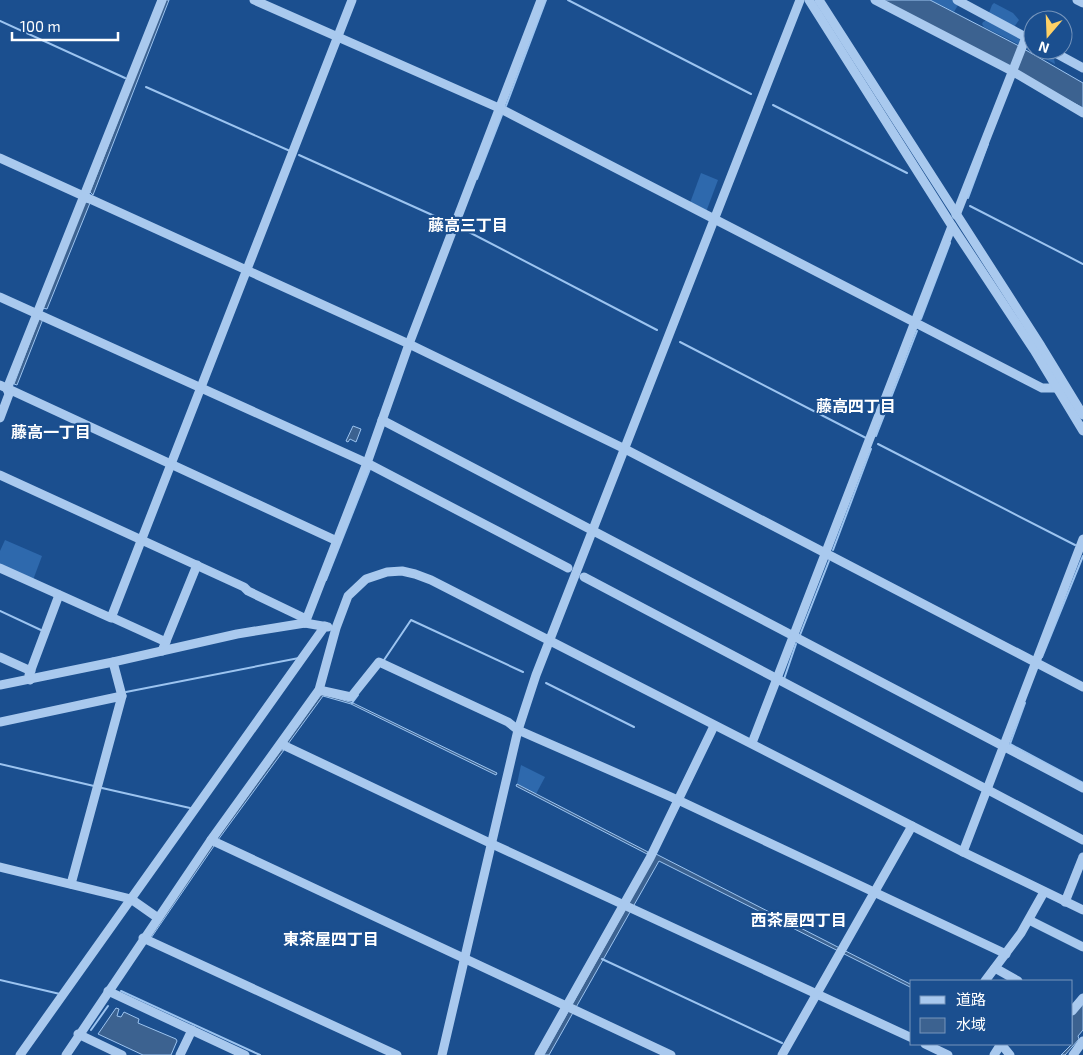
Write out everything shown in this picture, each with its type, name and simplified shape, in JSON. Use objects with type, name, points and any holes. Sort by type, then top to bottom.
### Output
[{"type":"street","points":[[4,387],[37,314],[162,0]]},
{"type":"street","points":[[254,0],[499,108],[1042,388],[1057,388]]},
{"type":"street","points":[[111,617],[352,0]]},
{"type":"street","points":[[305,623],[367,463],[409,344],[541,0]]},
{"type":"street","points":[[442,1055],[518,730],[536,675],[800,0]]},
{"type":"street","points":[[809,0],[1057,388],[1083,432]]},
{"type":"street","points":[[819,0],[1041,346],[1083,415]]},
{"type":"street","points":[[875,0],[1012,71],[1083,112]]},
{"type":"street","points":[[957,0],[1023,39]]},
{"type":"street","points":[[1077,0],[1083,3]]},
{"type":"street","points":[[956,215],[1012,71],[1023,49]]},
{"type":"street","points":[[1068,60],[1083,68]]},
{"type":"street","points":[[0,158],[409,344],[625,449],[1083,687]]},
{"type":"street","points":[[752,743],[952,226]]},
{"type":"street","points":[[0,297],[367,463],[568,568]]},
{"type":"street","points":[[0,418],[9,394],[4,387]]},
{"type":"street","points":[[4,387],[337,541]]},
{"type":"street","points":[[382,420],[1083,788]]},
{"type":"street","points":[[0,475],[197,565],[302,617],[305,623]]},
{"type":"street","points":[[963,852],[1083,539]]},
{"type":"street","points":[[164,647],[197,565]]},
{"type":"street","points":[[0,568],[111,617],[164,647]]},
{"type":"street","points":[[66,1055],[78,1034],[211,840],[319,690],[336,628],[348,596],[357,586],[376,574],[388,572],[402,571],[431,580],[714,726],[752,743],[963,852],[1083,910]]},
{"type":"street","points":[[584,577],[1083,840]]},
{"type":"street","points":[[30,676],[59,594]]},
{"type":"street","points":[[0,686],[30,676],[113,662],[164,647],[237,634],[305,623],[336,628]]},
{"type":"street","points":[[20,1055],[325,626]]},
{"type":"street","points":[[0,657],[30,676]]},
{"type":"street","points":[[71,884],[122,696],[113,662]]},
{"type":"street","points":[[319,690],[351,697],[379,662],[508,722],[518,730],[678,800],[1006,954]]},
{"type":"street","points":[[0,722],[122,696]]},
{"type":"street","points":[[540,1055],[571,1008],[628,906],[714,726]]},
{"type":"street","points":[[280,744],[910,1037]]},
{"type":"street","points":[[782,1055],[912,826]]},
{"type":"street","points":[[211,840],[671,1055]]},
{"type":"street","points":[[1065,902],[1083,858]]},
{"type":"street","points":[[0,867],[131,899],[158,918]]},
{"type":"street","points":[[986,980],[1029,920],[1044,892]]},
{"type":"street","points":[[1029,920],[1083,947]]},
{"type":"street","points":[[144,938],[397,1055]]},
{"type":"street","points":[[996,968],[1016,980]]},
{"type":"street","points":[[108,991],[245,1055]]},
{"type":"street","points":[[1073,1010],[1083,998]]},
{"type":"street","points":[[180,1055],[192,1030]]},
{"type":"street","points":[[78,1034],[122,1055]]},
{"type":"street","points":[[1073,1055],[1083,1041]]},
{"type":"street","points":[[1002,1045],[1010,1055]]},
{"type":"street","points":[[928,1048],[948,1055]]},
{"type":"shaded area","points":[[930,0],[952,0],[957,2],[958,5],[954,12]]},
{"type":"shaded area","points":[[994,3],[1013,13],[1019,20],[1014,27],[989,13]]},
{"type":"shaded area","points":[[987,20],[1019,36],[1018,44],[984,27],[982,24]]},
{"type":"shaded area","points":[[701,173],[718,180],[706,212],[690,203]]},
{"type":"shaded area","points":[[5,540],[42,556],[33,580],[0,565],[0,551]]},
{"type":"shaded area","points":[[521,765],[545,777],[536,794],[517,784]]},
{"type":"water","points":[[165,0],[169,0],[93,195],[90,192]]},
{"type":"water","points":[[882,0],[930,0],[1017,45],[1023,48],[1023,60],[1043,60],[1083,83],[1083,108]]},
{"type":"water","points":[[85,202],[90,203],[47,309],[43,308]]},
{"type":"water","points":[[39,318],[43,319],[17,385],[14,384]]},
{"type":"water","points":[[353,426],[361,429],[356,442],[350,439],[348,442],[346,441]]},
{"type":"water","points":[[323,694],[353,703],[497,773],[496,775],[351,704],[323,696],[288,744],[287,742]]},
{"type":"water","points":[[281,750],[284,750],[218,840],[217,838]]},
{"type":"water","points":[[517,784],[648,852],[647,854],[516,786]]},
{"type":"water","points":[[212,844],[214,846],[151,938],[150,935]]},
{"type":"water","points":[[656,854],[910,984],[910,987],[659,861],[549,1055],[544,1055]]},
{"type":"water","points":[[1083,1003],[1083,1030],[1078,1036],[1079,1039],[1065,1055],[1061,1055],[1073,1045],[1073,1014]]},
{"type":"water","points":[[116,1008],[119,1009],[117,1016],[121,1017],[124,1012],[139,1019],[138,1023],[176,1039],[177,1041],[171,1055],[143,1055],[98,1034]]},
{"type":"waterway","points":[[506,106],[546,0]]},
{"type":"waterway","points":[[568,0],[751,94]]},
{"type":"waterway","points":[[0,21],[125,78]]},
{"type":"waterway","points":[[146,87],[290,151]]},
{"type":"waterway","points":[[773,105],[907,173]]},
{"type":"waterway","points":[[477,179],[502,115]]},
{"type":"waterway","points":[[968,198],[988,144]]},
{"type":"waterway","points":[[299,155],[450,223]]},
{"type":"waterway","points":[[970,206],[1083,264]]},
{"type":"waterway","points":[[463,229],[657,330]]},
{"type":"waterway","points":[[921,319],[950,243]]},
{"type":"waterway","points":[[876,436],[917,331]]},
{"type":"waterway","points":[[680,342],[866,438]]},
{"type":"waterway","points":[[878,444],[1075,545]]},
{"type":"waterway","points":[[833,550],[871,449]]},
{"type":"waterway","points":[[326,580],[370,469]]},
{"type":"waterway","points":[[1042,657],[1083,556]]},
{"type":"waterway","points":[[800,635],[829,561]]},
{"type":"waterway","points":[[0,611],[43,631]]},
{"type":"waterway","points":[[384,660],[411,620],[523,672]]},
{"type":"waterway","points":[[784,679],[796,644]]},
{"type":"waterway","points":[[126,692],[299,658]]},
{"type":"waterway","points":[[546,683],[634,727]]},
{"type":"waterway","points":[[352,703],[358,695]]},
{"type":"waterway","points":[[1025,703],[1010,744],[1083,783]]},
{"type":"waterway","points":[[0,764],[94,786]]},
{"type":"waterway","points":[[102,788],[190,808]]},
{"type":"waterway","points":[[602,959],[782,1043]]},
{"type":"waterway","points":[[0,980],[60,994]]},
{"type":"waterway","points":[[121,991],[260,1055]]},
{"type":"waterway","points":[[91,1030],[108,1006]]},
{"type":"district","name":"藤高三丁目","points":[[468,224]]},
{"type":"district","name":"藤高四丁目","points":[[856,405]]},
{"type":"district","name":"藤高一丁目","points":[[51,431]]},
{"type":"district","name":"西茶屋四丁目","points":[[799,919]]},
{"type":"district","name":"東茶屋四丁目","points":[[331,938]]}]
